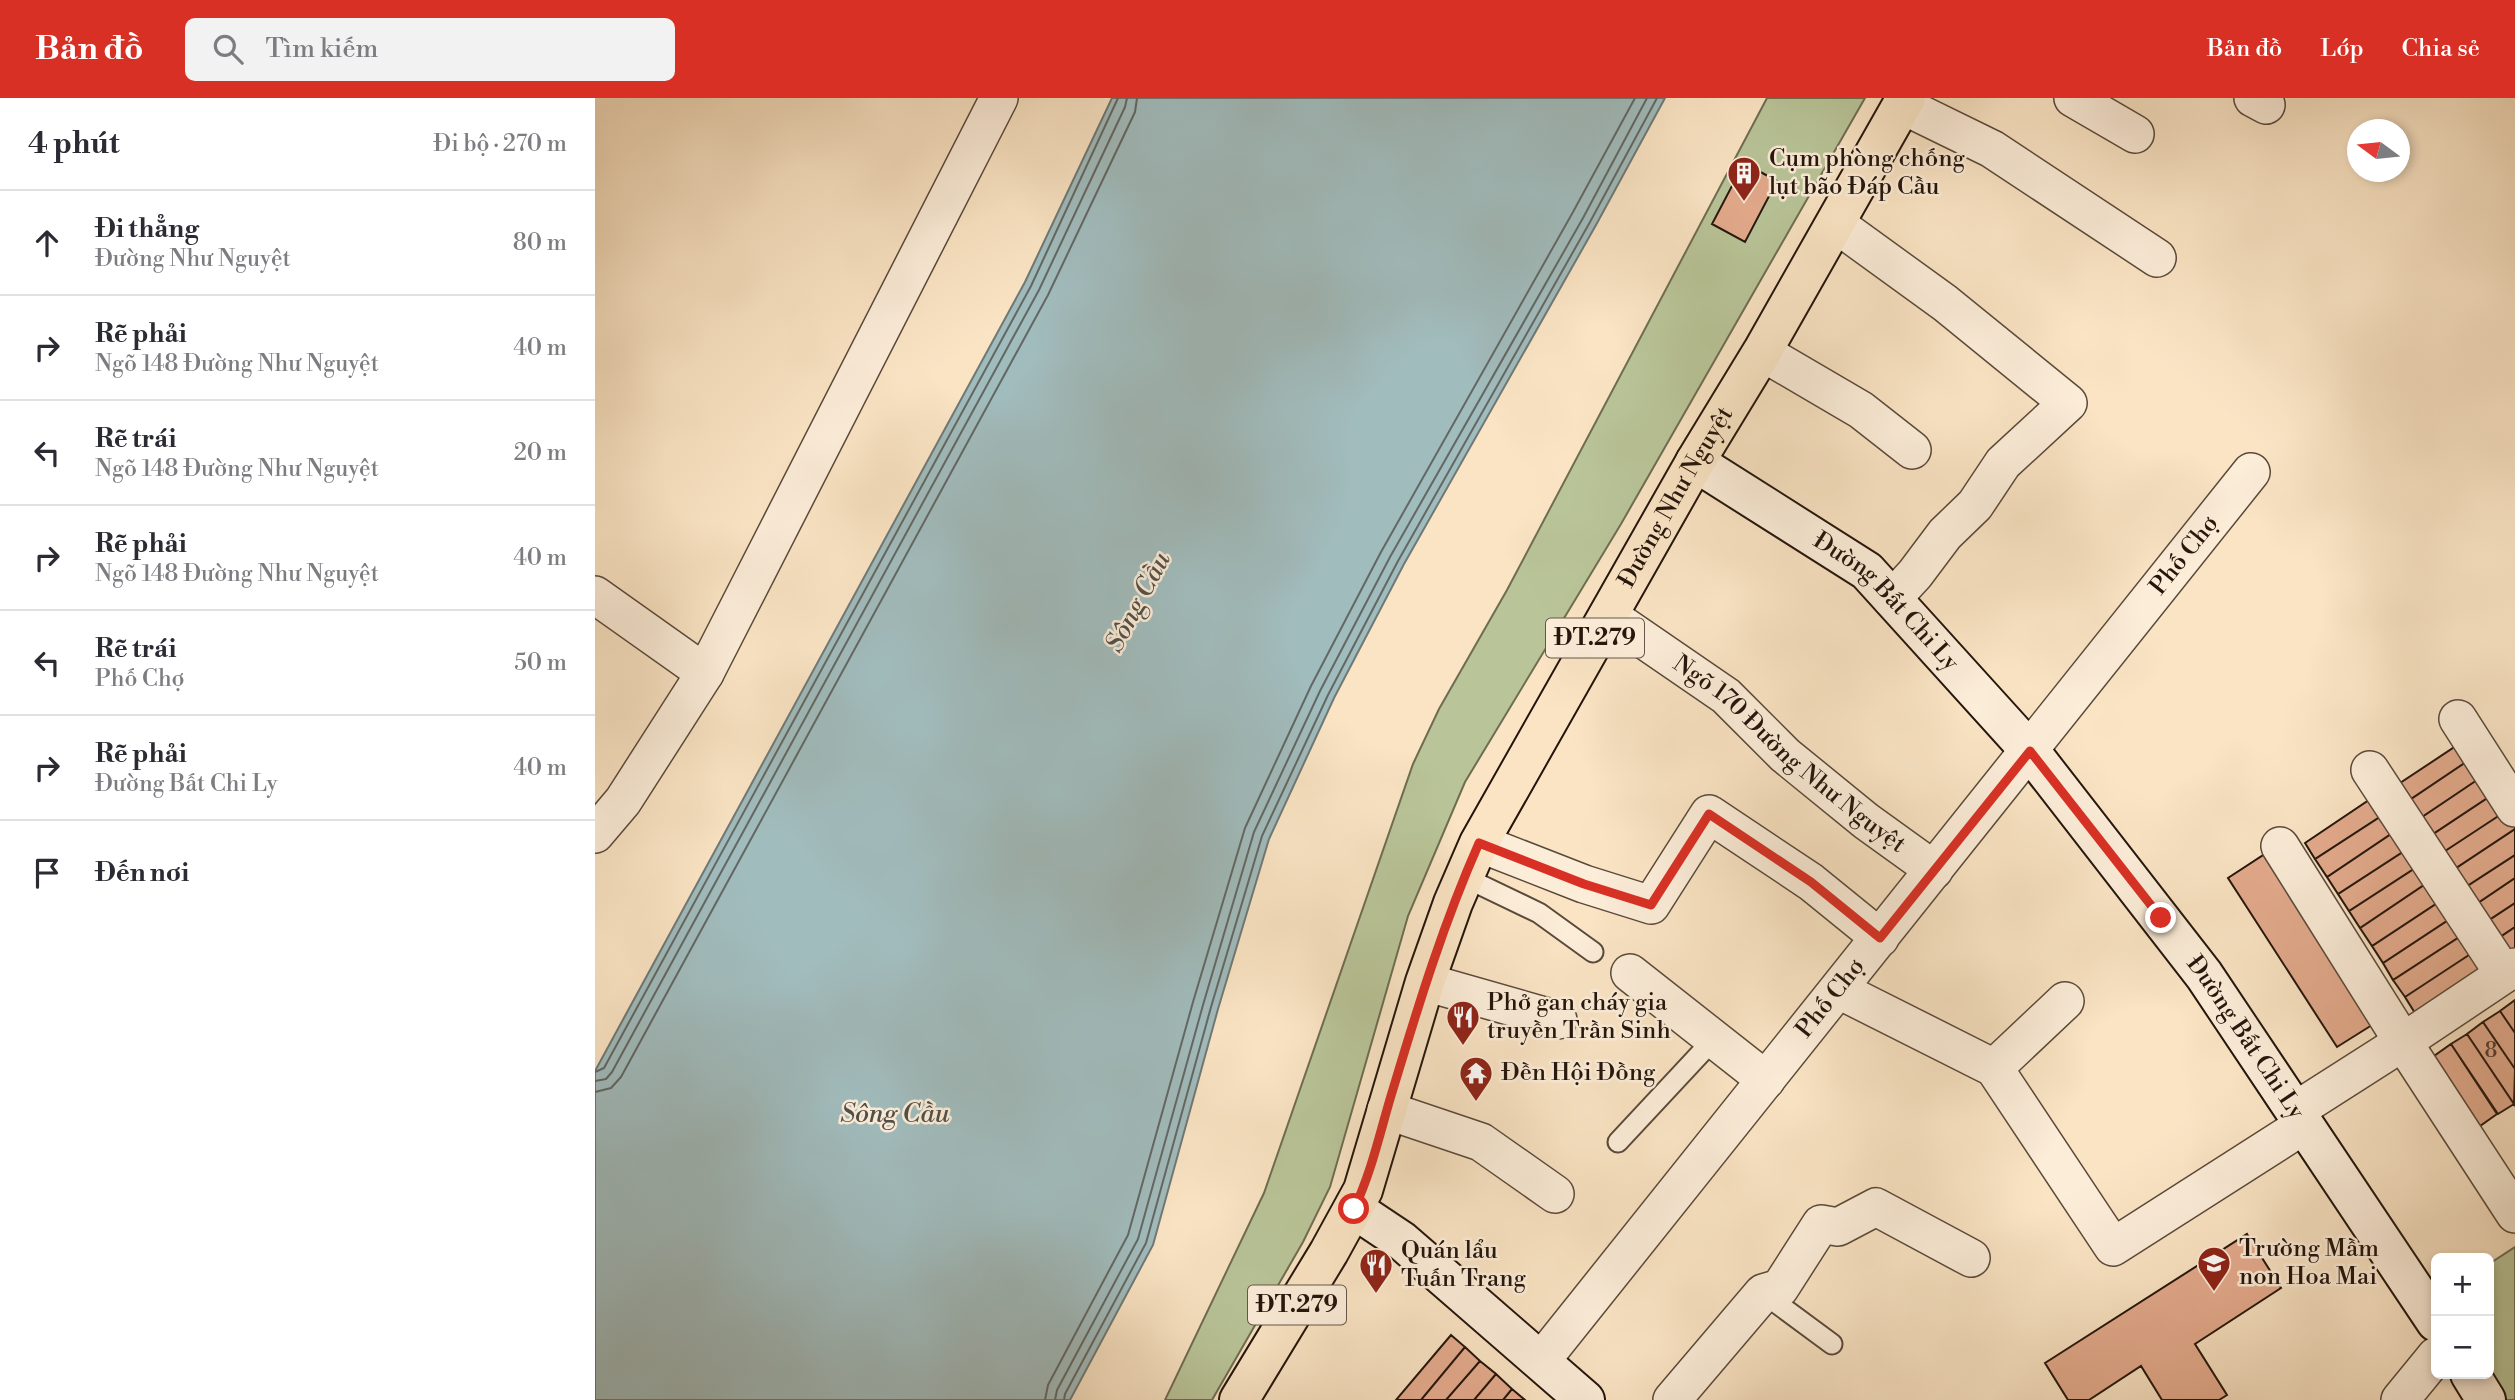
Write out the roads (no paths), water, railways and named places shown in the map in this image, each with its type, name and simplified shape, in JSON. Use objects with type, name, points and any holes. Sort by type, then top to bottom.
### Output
[{"type":"main road","name":"Đường Như Nguyệt","points":[[1239,1400],[1354,1209],[1371,1169],[1386,1110],[1426,982],[1479,843],[1904,102]]},
{"type":"street","points":[[595,834],[623,801],[705,673],[999,98]]},
{"type":"street","points":[[2073,98],[2135,134]]},
{"type":"street","points":[[1904,102],[1992,149],[2157,258]]},
{"type":"street","points":[[1836,224],[1945,303],[2068,403],[2003,463],[1975,505],[1944,534],[1915,574],[1892,599]]},
{"type":"street","points":[[1762,352],[1861,410],[1912,450]]},
{"type":"street","name":"Đường Bất Chi Ly","points":[[1695,463],[1867,571],[2030,751],[2204,975],[2432,1316]]},
{"type":"street","name":"Phố Chợ","points":[[1541,1361],[2251,472]]},
{"type":"street","points":[[595,595],[705,673]]},
{"type":"street","name":"Ngõ 170 Đường Như Nguyệt","points":[[1608,615],[1726,696],[1785,755],[1866,821],[1934,870]]},
{"type":"street","points":[[2458,719],[2515,808]]},
{"type":"street","points":[[1839,990],[1994,1069],[2113,1247],[2403,1042],[2509,971],[2371,770]]},
{"type":"street","points":[[1479,843],[1584,884],[1651,905],[1709,814],[1811,882],[1880,938]]},
{"type":"street","points":[[2280,846],[2515,1214]]},
{"type":"street","points":[[1630,974],[1766,1080]]},
{"type":"street","points":[[1426,982],[1558,1020]]},
{"type":"street","points":[[1994,1069],[2065,1001]]},
{"type":"street","points":[[1386,1110],[1481,1142],[1555,1194]]},
{"type":"street","points":[[1672,1400],[1763,1293],[1780,1288],[1821,1224],[1838,1227],[1876,1207],[1971,1258]]},
{"type":"street","points":[[1354,1209],[1402,1241],[1585,1400]]},
{"type":"street","points":[[2400,1400],[2431,1362]]},
{"type":"street","points":[[2473,1379],[2486,1400]]},
{"type":"lane","points":[[1464,877],[1539,913],[1593,952]]},
{"type":"lane","points":[[1618,1142],[1714,1039]]},
{"type":"lane","points":[[1763,1293],[1832,1344]]},
{"type":"water","name":"Sông Cầu","points":[[1112,98],[1665,98],[1404,564],[1334,698],[1269,839],[1218,1009],[1153,1245],[1070,1400],[595,1400],[595,1071],[1025,282]]},
{"type":"place","name":"Cụm phòng chống lụt bão Đáp Cầu","points":[[1744,203]]},
{"type":"place","name":"Phở gan cháy gia truyền Trần Sinh","points":[[1463,1047]]},
{"type":"place","name":"Đền Hội Đồng","points":[[1476,1103]]},
{"type":"place","name":"Trường Mầm non Hoa Mai","points":[[2214,1293]]},
{"type":"place","name":"Quán lẩu Tuấn Trang","points":[[1376,1295]]}]
